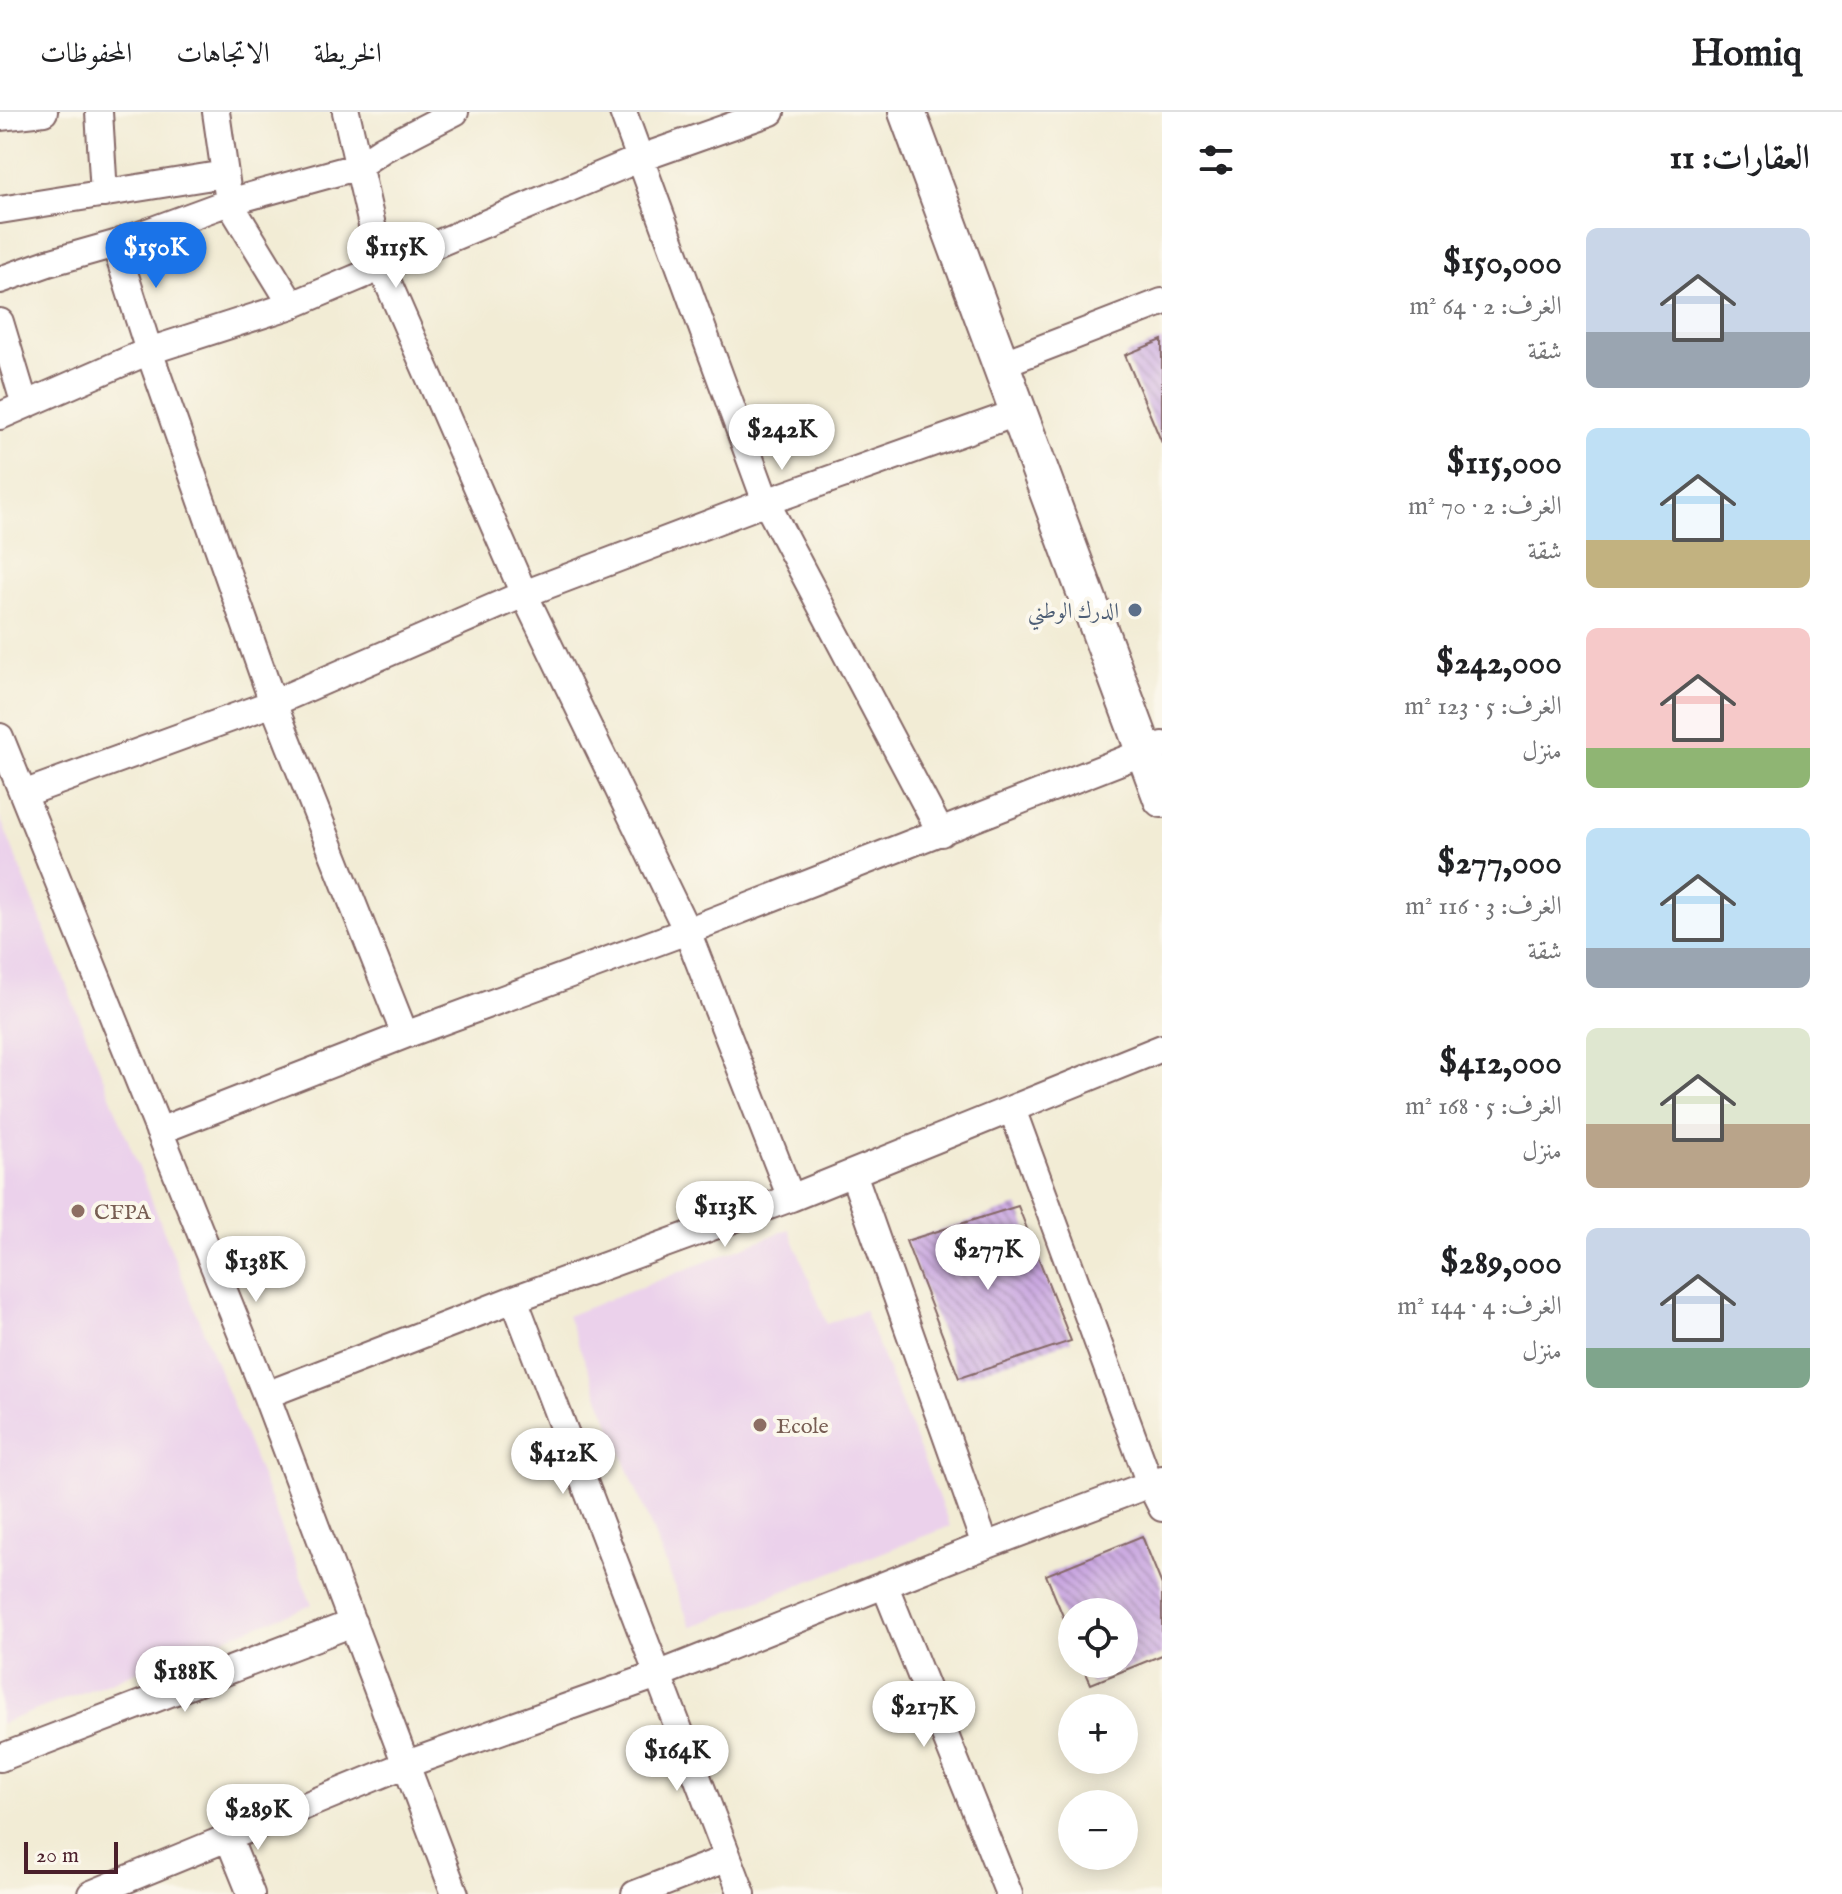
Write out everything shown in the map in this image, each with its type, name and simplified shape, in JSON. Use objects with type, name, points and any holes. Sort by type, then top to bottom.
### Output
[{"type":"main road","points":[[907,112],[999,365],[1153,748],[1162,799]]},
{"type":"street","points":[[0,117],[44,112]]},
{"type":"street","points":[[99,112],[104,194]]},
{"type":"street","points":[[216,112],[229,202],[292,305]]},
{"type":"street","points":[[346,112],[356,167],[382,269],[524,594],[687,931],[791,1198]]},
{"type":"street","points":[[0,280],[115,244],[229,202],[356,167],[383,149],[455,112]]},
{"type":"street","points":[[623,112],[766,502],[941,833]]},
{"type":"street","points":[[0,416],[149,351],[292,305],[641,158],[771,112]]},
{"type":"street","points":[[0,210],[225,174]]},
{"type":"street","points":[[115,244],[149,351],[273,703],[405,1035]]},
{"type":"street","points":[[999,365],[1162,302]]},
{"type":"street","points":[[0,322],[25,405]]},
{"type":"street","points":[[23,794],[273,703],[524,594],[766,502],[1019,412]]},
{"type":"street","points":[[0,737],[266,1395],[455,1894]]},
{"type":"street","points":[[159,1131],[405,1035],[687,931],[1153,748]]},
{"type":"street","points":[[266,1395],[514,1299],[791,1198],[1162,1048]]},
{"type":"street","points":[[1012,1109],[1156,1482],[1162,1508]]},
{"type":"street","points":[[853,1173],[985,1545],[969,1552]]},
{"type":"street","points":[[514,1299],[742,1894]]},
{"type":"street","points":[[91,1894],[137,1886],[228,1837],[407,1764],[660,1674],[1156,1482]]},
{"type":"street","points":[[885,1586],[1009,1894]]},
{"type":"street","points":[[0,1758],[353,1623]]},
{"type":"street","points":[[228,1837],[251,1894]]},
{"type":"street","points":[[635,1894],[728,1858]]},
{"type":"shaded area","name":"CFPA","points":[[0,817],[312,1605],[0,1724]]},
{"type":"shaded area","name":"Ecole","points":[[789,1229],[827,1324],[864,1310],[950,1526],[691,1627],[567,1316]]},
{"type":"building","points":[[1162,340],[1162,443],[1125,355]]},
{"type":"building","points":[[1018,1206],[1071,1341],[959,1378],[906,1241]]},
{"type":"building","points":[[1142,1536],[1162,1585],[1162,1655],[1138,1665],[1138,1598],[1058,1598],[1058,1604],[1046,1575]]},
{"type":"building","points":[[1088,1678],[1106,1678],[1091,1684]]},
{"type":"place","name":"الدرك الوطني","points":[[1135,610]]},
{"type":"place","name":"CFPA","points":[[78,1211]]},
{"type":"place","name":"Ecole","points":[[760,1425]]}]
